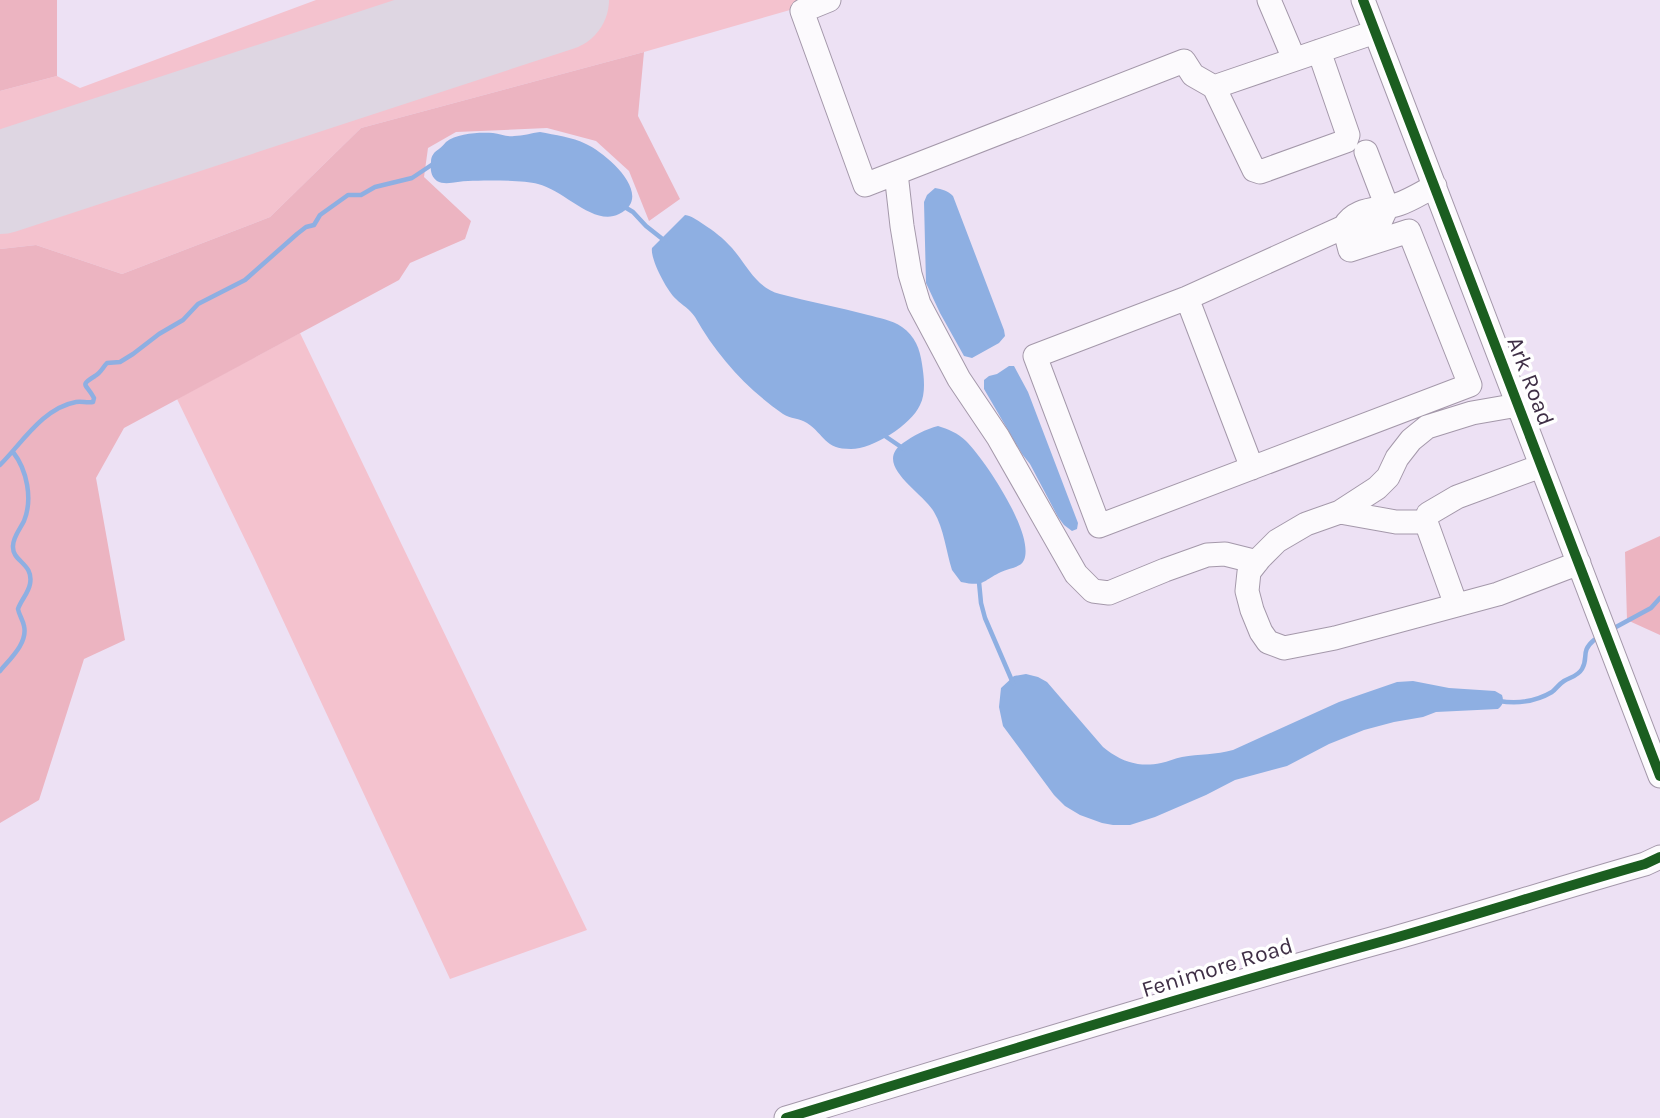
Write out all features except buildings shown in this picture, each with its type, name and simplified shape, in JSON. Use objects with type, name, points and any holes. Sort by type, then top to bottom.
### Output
[{"type":"street","points":[[829,0],[802,11],[865,185],[1184,61],[1193,75],[1214,87],[1254,170],[1260,172],[1346,141],[1348,135],[1319,51]]},
{"type":"street","points":[[1269,0],[1294,59]]},
{"type":"street","name":"Ark Road","points":[[1363,0],[1660,776]]},
{"type":"street","points":[[1214,87],[1376,32]]},
{"type":"street","points":[[1344,227],[1350,250],[1409,231],[1470,385],[1099,526],[1035,356],[1187,298],[1344,227],[1359,228],[1381,220],[1387,207],[1366,152]]},
{"type":"street","points":[[896,173],[910,274],[919,304],[960,379],[998,437],[1076,574],[1093,591],[1109,593],[1207,555],[1225,554],[1257,562]]},
{"type":"street","points":[[1387,207],[1401,204],[1435,186]]},
{"type":"street","points":[[1187,298],[1252,468]]},
{"type":"street","points":[[1518,405],[1472,413],[1427,426],[1411,440],[1397,458],[1388,477],[1377,488],[1340,512],[1306,524],[1277,541],[1249,572],[1247,591],[1252,610],[1268,642],[1284,649],[1498,594],[1578,563]]},
{"type":"street","points":[[1456,605],[1426,522],[1428,514],[1457,497],[1541,466]]},
{"type":"street","points":[[1340,512],[1396,522],[1426,522]]},
{"type":"street","name":"Fenimore Road","points":[[786,1118],[1041,1040],[1645,864],[1660,857]]},
{"type":"shaded area","points":[[0,0],[57,0],[57,76],[0,91]]},
{"type":"shaded area","points":[[316,0],[817,0],[644,52],[361,128],[270,217],[122,274],[36,245],[0,249],[0,91],[57,76],[80,88]]},
{"type":"shaded area","points":[[644,52],[638,116],[680,199],[649,221],[629,171],[596,141],[547,128],[456,132],[428,148],[424,177],[471,221],[465,239],[410,263],[399,280],[124,428],[96,478],[125,640],[84,659],[39,800],[0,823],[0,249],[36,245],[122,274],[270,217],[361,128]]},
{"type":"shaded area","points":[[300,333],[587,930],[450,979],[177,399]]},
{"type":"shaded area","points":[[1660,536],[1660,635],[1627,620],[1625,552]]},
{"type":"water","points":[[540,132],[581,142],[605,156],[630,186],[632,197],[629,206],[619,214],[599,216],[538,184],[493,180],[444,183],[437,181],[432,175],[433,154],[456,137],[482,133],[517,136]]},
{"type":"water","points":[[935,188],[945,190],[953,196],[1004,330],[1005,336],[999,343],[972,358],[964,356],[926,283],[924,202]]},
{"type":"water","points":[[685,215],[722,238],[764,287],[791,297],[885,320],[907,331],[918,348],[924,385],[920,405],[909,420],[870,445],[851,449],[835,447],[804,421],[783,414],[757,393],[723,358],[693,314],[672,295],[656,267],[652,248]]},
{"type":"water","points":[[1009,366],[1014,366],[1028,392],[1078,523],[1077,529],[1072,531],[1058,517],[1030,464],[984,389],[984,380]]},
{"type":"water","points":[[938,426],[960,436],[974,451],[996,480],[1022,533],[1025,548],[1022,563],[983,582],[961,582],[952,570],[943,533],[934,512],[902,478],[893,460],[895,451],[903,443]]},
{"type":"water","points":[[1026,674],[1047,682],[1109,752],[1123,760],[1145,765],[1233,750],[1339,702],[1397,682],[1413,681],[1449,688],[1495,691],[1502,695],[1503,701],[1498,709],[1436,712],[1364,730],[1329,744],[1287,766],[1235,780],[1155,817],[1130,825],[1113,825],[1080,815],[1065,806],[1003,726],[999,707],[1001,688],[1014,676]]},
{"type":"waterway","points":[[0,465],[53,411],[76,402],[93,402],[94,398],[86,383],[107,363],[120,362],[183,320],[198,304],[245,280],[297,234],[314,225],[320,215],[348,195],[361,195],[375,187],[412,178],[433,164]]},
{"type":"waterway","points":[[623,206],[665,241]]},
{"type":"waterway","points":[[882,434],[904,449]]},
{"type":"waterway","points":[[0,671],[23,639],[25,632],[18,609],[30,584],[29,571],[16,556],[13,546],[24,521],[28,503],[25,476],[13,452]]},
{"type":"waterway","points":[[979,582],[985,618],[1013,683]]},
{"type":"waterway","points":[[1616,627],[1651,608],[1660,598]]},
{"type":"waterway","points":[[1499,701],[1526,701],[1552,692],[1580,671],[1587,648],[1594,640]]},
{"type":"runway","points":[[0,183],[558,0]]},
{"type":"cycle path","points":[[1363,0],[1660,776]]},
{"type":"cycle path","points":[[786,1118],[1163,1004],[1645,864],[1660,857]]}]
